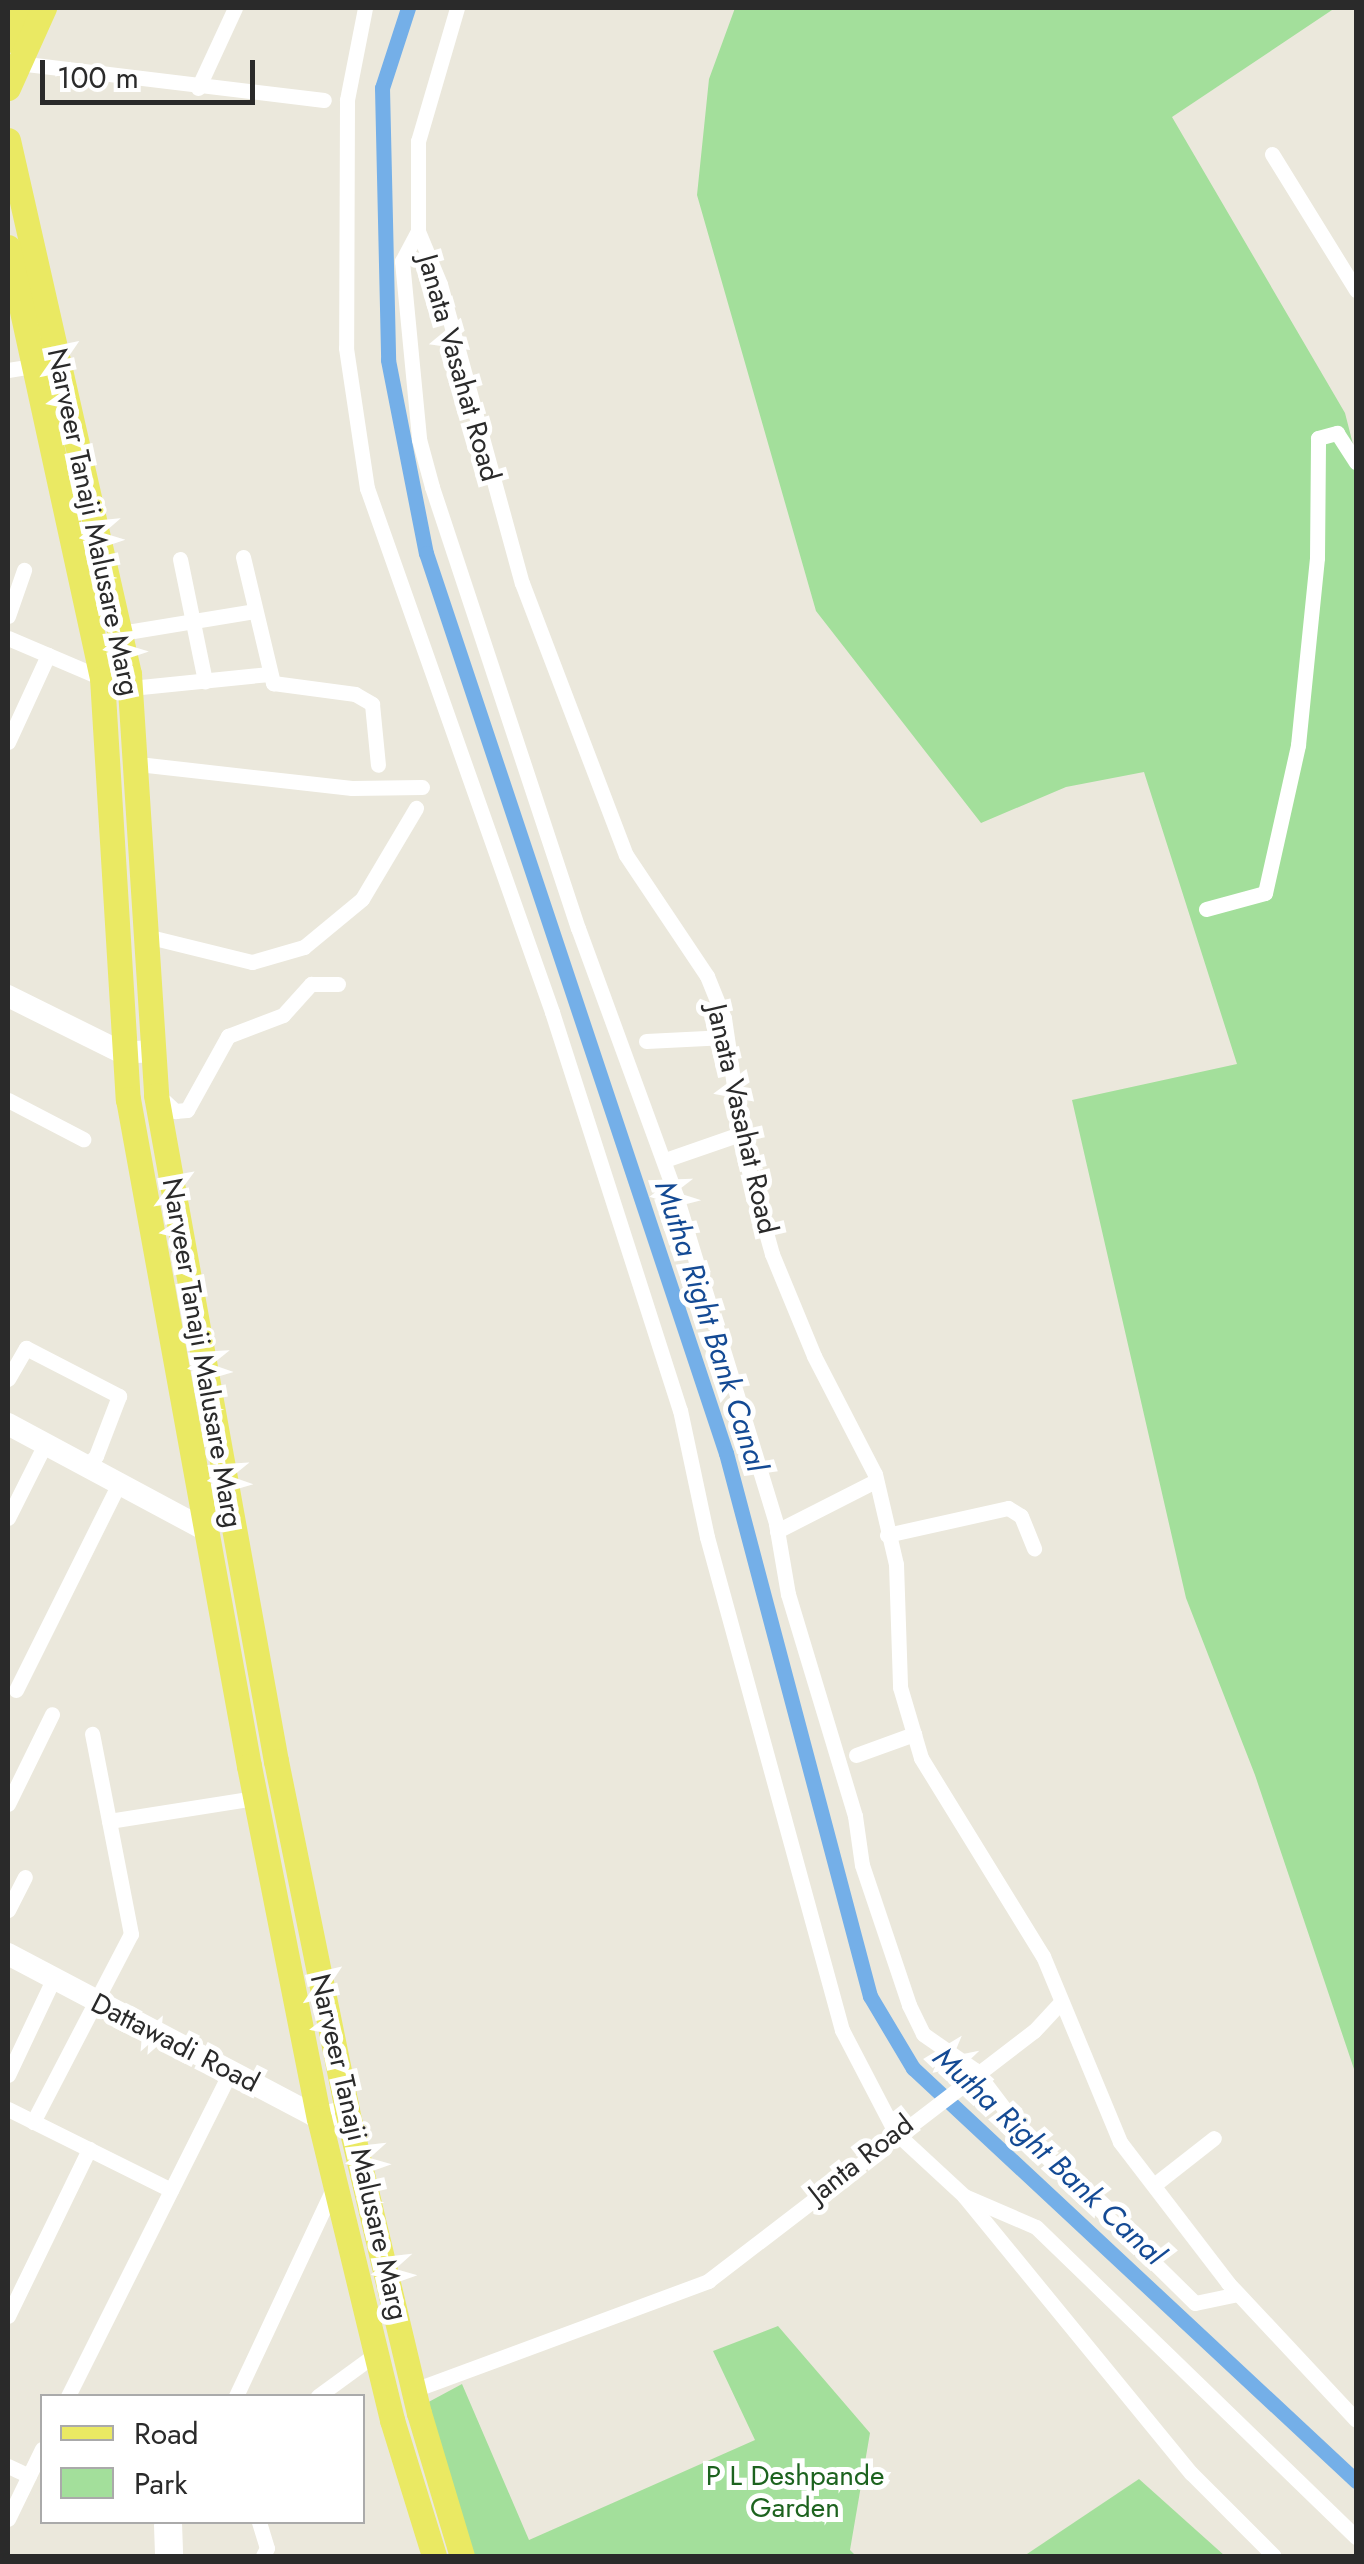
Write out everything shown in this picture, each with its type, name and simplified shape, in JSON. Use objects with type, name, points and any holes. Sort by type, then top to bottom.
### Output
[{"type":"main road","points":[[8,88],[22,8]]},
{"type":"main road","points":[[13,52],[44,8]]},
{"type":"main road","name":"Narveer Tanaji Malusare Marg","points":[[8,140],[45,380],[102,678],[123,1053],[206,1530],[320,2118],[378,2353],[434,2556]]},
{"type":"main road","name":"Narveer Tanaji Malusare Marg","points":[[8,247],[120,633],[131,688],[156,1095],[347,2111],[414,2390],[462,2556]]},
{"type":"street","points":[[198,88],[234,8]]},
{"type":"street","points":[[364,8],[347,100],[346,348],[367,488],[552,1012],[680,1410],[707,1537],[842,2030],[900,2128],[964,2196],[1191,2473],[1274,2556]]},
{"type":"street","name":"Janata Vasahat Road","points":[[456,8],[418,141],[418,231],[440,284],[522,584],[626,855],[707,976],[726,1037],[740,1134],[794,1312],[876,1481],[896,1564],[900,1687],[914,1734],[944,1802],[1044,1956],[1058,2004],[1120,2142],[1238,2294],[1356,2420]]},
{"type":"street","points":[[13,52],[198,88],[324,100]]},
{"type":"street","points":[[1272,154],[1356,290]]},
{"type":"street","points":[[418,231],[402,261],[424,455],[578,928],[664,1160],[777,1531],[788,1594],[895,1969],[924,2034],[970,2074],[1025,2136],[1195,2303],[1238,2294]]},
{"type":"street","points":[[8,370],[45,380]]},
{"type":"street","points":[[1206,909],[1264,893],[1298,744],[1317,558],[1318,438],[1337,433],[1356,462]]},
{"type":"street","points":[[243,557],[269,674],[280,687],[355,694],[372,704],[378,765]]},
{"type":"street","points":[[180,559],[205,681]]},
{"type":"street","points":[[8,616],[24,570]]},
{"type":"street","points":[[120,633],[255,611]]},
{"type":"street","points":[[8,638],[102,678]]},
{"type":"street","points":[[8,742],[48,655]]},
{"type":"street","points":[[131,688],[269,674]]},
{"type":"street","points":[[138,764],[352,788],[422,786]]},
{"type":"street","points":[[146,936],[252,962],[304,947],[362,899],[416,808]]},
{"type":"street","points":[[156,1095],[175,1112],[187,1110],[228,1036],[283,1016],[311,984],[338,984]]},
{"type":"street","points":[[8,996],[123,1053],[151,1051]]},
{"type":"street","points":[[646,1041],[726,1037]]},
{"type":"street","points":[[8,1100],[83,1139]]},
{"type":"street","points":[[664,1160],[740,1134]]},
{"type":"street","points":[[8,1379],[26,1348],[120,1396],[96,1456],[86,1466]]},
{"type":"street","points":[[8,1424],[206,1530]]},
{"type":"street","points":[[8,1518],[45,1444]]},
{"type":"street","points":[[777,1531],[876,1481]]},
{"type":"street","points":[[16,1690],[119,1484]]},
{"type":"street","points":[[887,1535],[1008,1508],[1021,1516],[1034,1548]]},
{"type":"street","points":[[8,1804],[52,1714]]},
{"type":"street","points":[[33,2122],[98,2004],[131,1934],[92,1734]]},
{"type":"street","points":[[856,1755],[914,1734]]},
{"type":"street","points":[[109,1821],[255,1798]]},
{"type":"street","points":[[8,1910],[24,1877]]},
{"type":"street","name":"Dattawadi Road","points":[[8,1954],[320,2118]]},
{"type":"street","points":[[8,2075],[53,1980]]},
{"type":"street","points":[[970,2074],[1034,2031],[1058,2004]]},
{"type":"street","points":[[69,2394],[230,2072]]},
{"type":"street","name":"Janta Road","points":[[414,2390],[708,2281],[970,2074]]},
{"type":"street","points":[[8,2109],[171,2190]]},
{"type":"street","points":[[320,2118],[347,2111]]},
{"type":"street","points":[[1154,2185],[1214,2138]]},
{"type":"street","points":[[8,2316],[89,2149]]},
{"type":"street","points":[[237,2394],[336,2182]]},
{"type":"street","points":[[964,2196],[1036,2227],[1356,2536]]},
{"type":"street","points":[[321,2394],[378,2353]]},
{"type":"street","points":[[8,2519],[40,2452]]},
{"type":"street","points":[[8,2466],[29,2476]]},
{"type":"street","points":[[162,2524],[162,2556]]},
{"type":"street","points":[[173,2524],[169,2540],[175,2556]]},
{"type":"street","points":[[260,2524],[267,2548],[263,2556]]},
{"type":"green space","points":[[735,8],[1335,8],[1172,117],[1345,413],[1356,456],[1356,2075],[1255,1775],[1186,1598],[1072,1100],[1237,1064],[1144,772],[1066,787],[981,823],[816,611],[697,195],[709,79]]},
{"type":"green space","name":"P L Deshpande Garden","points":[[778,2326],[870,2433],[850,2550],[856,2556],[473,2556],[423,2405],[462,2384],[529,2540],[755,2440],[713,2351]]},
{"type":"green space","points":[[1139,2479],[1225,2556],[1024,2556]]},
{"type":"waterway","name":"Mutha Right Bank Canal","points":[[408,8],[382,88],[388,360],[426,553],[726,1453],[870,1996],[913,2068],[1356,2481]]}]
